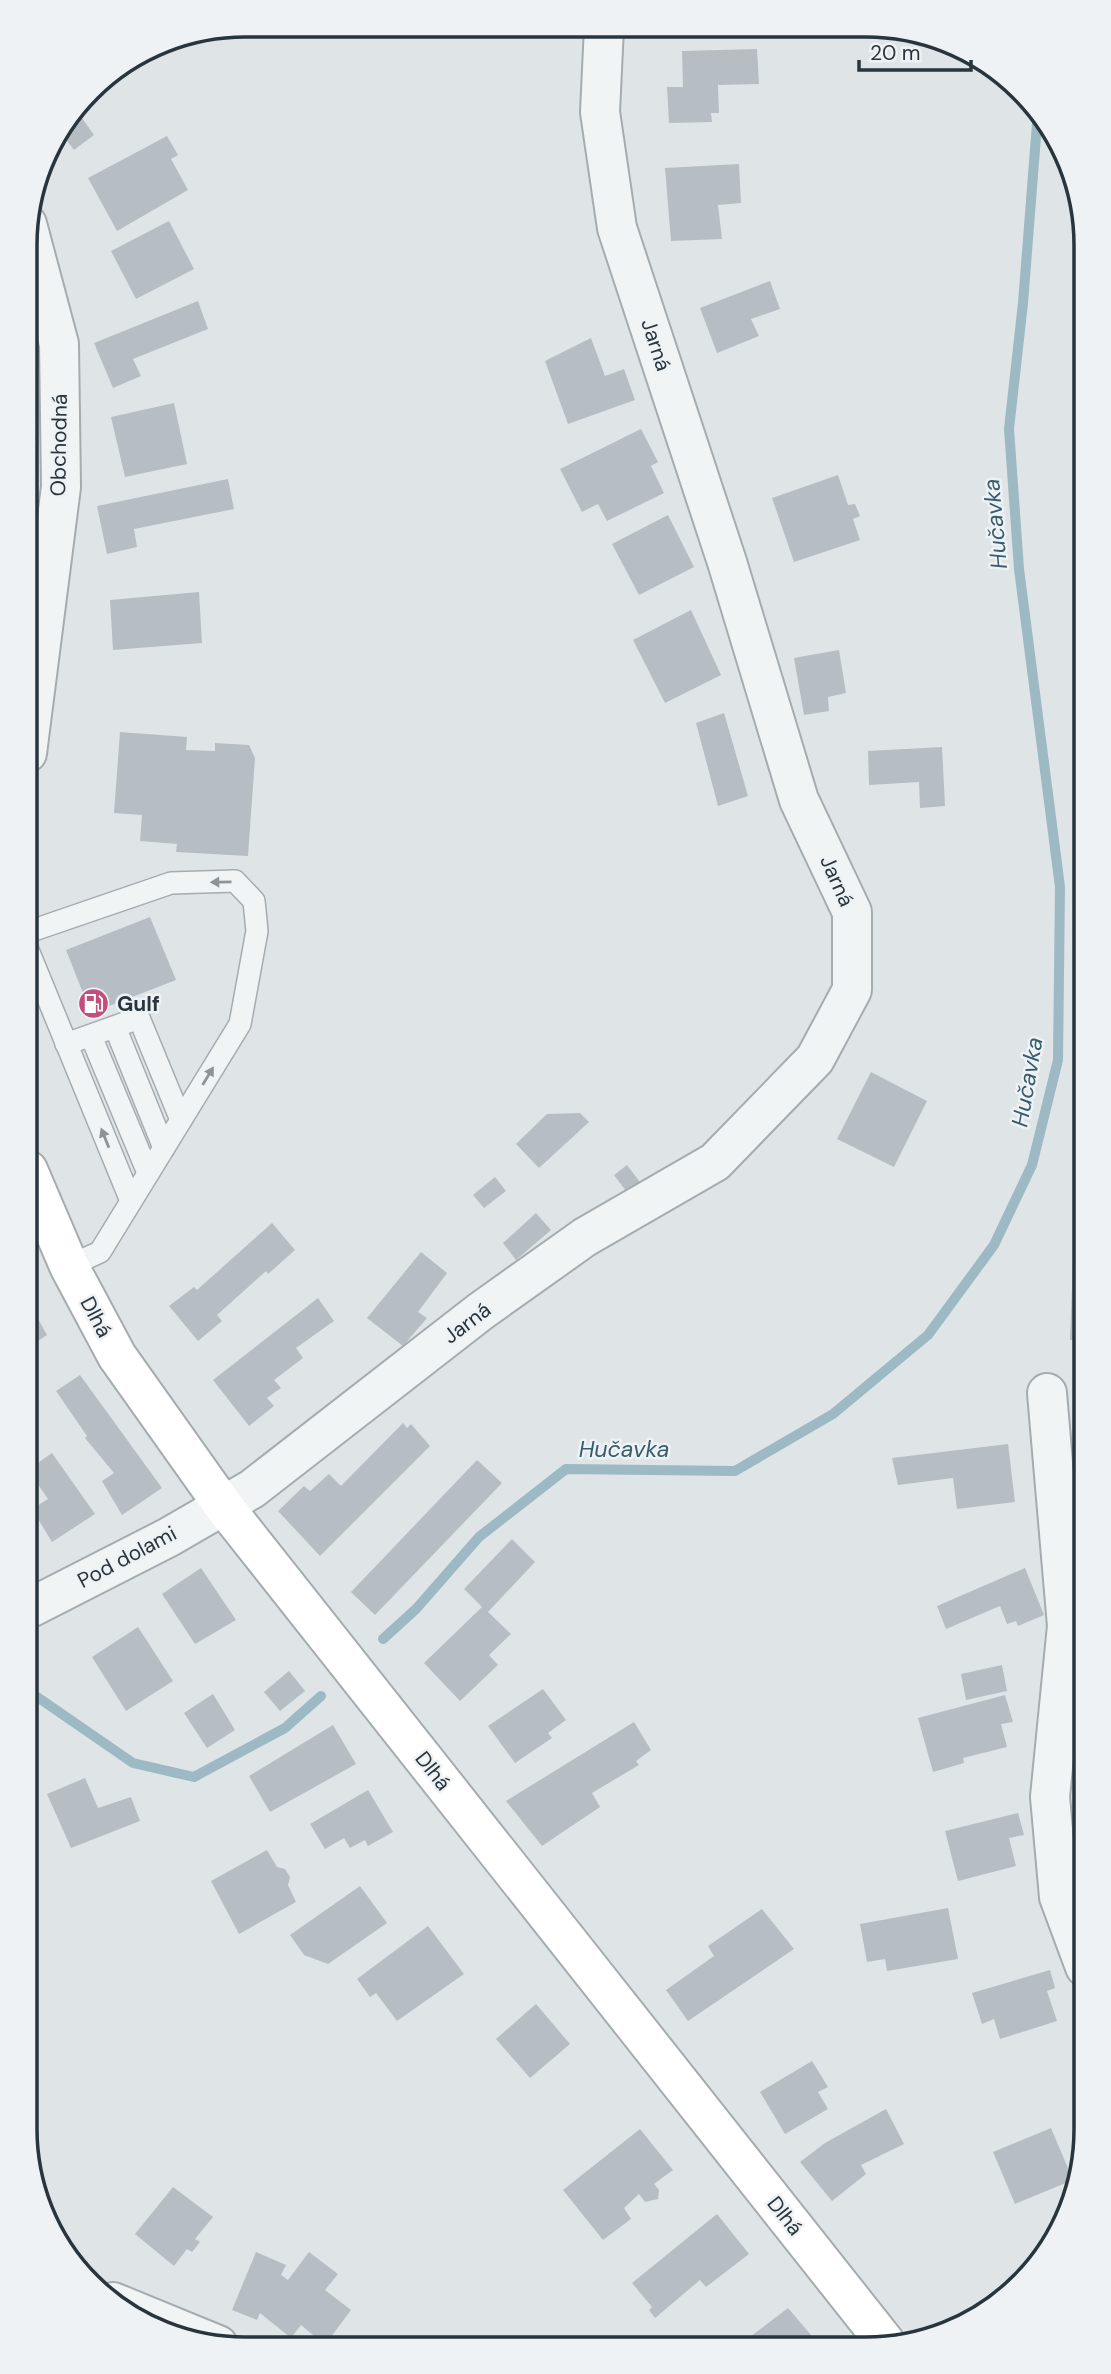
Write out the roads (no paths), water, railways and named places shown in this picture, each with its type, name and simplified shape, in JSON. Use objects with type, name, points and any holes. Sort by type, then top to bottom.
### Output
[{"type":"street","name":"Jarná","points":[[222,1504],[252,1489],[481,1311],[585,1237],[715,1162],[815,1059],[852,990],[852,912],[799,800],[727,562],[617,228],[600,112],[604,37]]},
{"type":"street","name":"Obchodná","points":[[37,262],[59,344],[61,474],[37,671]]},
{"type":"street","name":"Dlhá","points":[[37,1191],[69,1266],[117,1356],[222,1504],[880,2336]]},
{"type":"street","points":[[1047,1393],[1067,1626],[1050,1797],[1059,1897],[1074,1937]]},
{"type":"street","name":"Pod dolami","points":[[37,1604],[169,1537],[222,1504]]},
{"type":"lane","points":[[37,929],[171,883],[235,881],[254,901],[257,931],[240,1024],[100,1252],[69,1266]]},
{"type":"lane","points":[[37,972],[131,1201]]},
{"type":"lane","points":[[66,1044],[139,1018],[181,1120]]},
{"type":"lane","points":[[115,1027],[164,1148]]},
{"type":"lane","points":[[91,1035],[148,1173]]},
{"type":"waterway","name":"Hučavka","points":[[383,1639],[416,1609],[479,1537],[566,1469],[735,1471],[833,1414],[928,1335],[994,1245],[1032,1165],[1058,1060],[1060,887],[1019,569],[1009,429],[1023,303],[1037,127]]},
{"type":"waterway","name":"Hučavka","points":[[37,1697],[133,1763],[194,1777],[285,1728],[321,1696]]},
{"type":"place","name":"Gulf","points":[[94,1004]]}]
